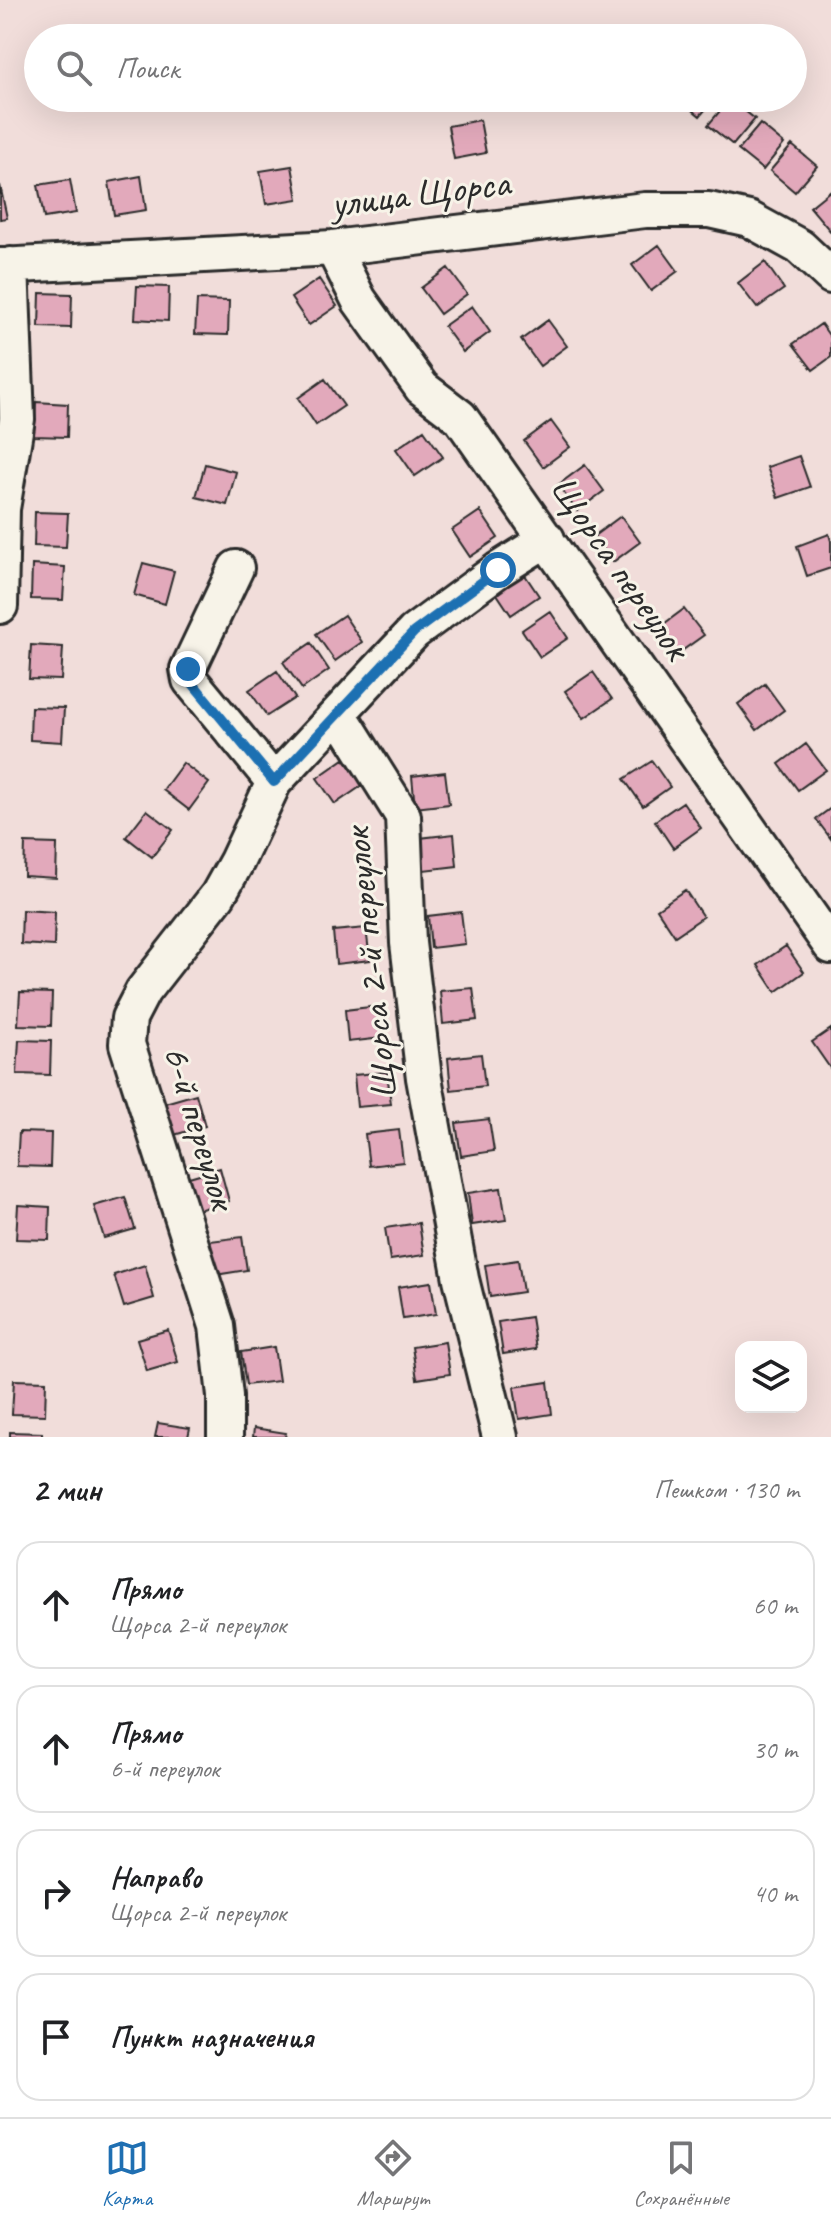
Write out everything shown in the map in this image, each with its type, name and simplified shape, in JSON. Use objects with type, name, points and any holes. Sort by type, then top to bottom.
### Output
[{"type":"street","name":"улица Щорса","points":[[6,266],[333,248],[645,210],[709,210],[749,219],[800,247],[831,276]]},
{"type":"street","name":"Щорса переулок","points":[[333,248],[359,300],[406,367],[422,388],[460,417],[831,946]]},
{"type":"street","points":[[0,606],[2,509],[17,419],[6,266]]},
{"type":"street","points":[[339,714],[414,632],[498,570],[547,539]]},
{"type":"street","points":[[236,568],[188,669],[190,680],[274,782]]},
{"type":"street","name":"6-й переулок","points":[[225,1437],[225,1396],[217,1326],[127,1044],[129,1018],[143,991],[218,895],[274,782],[339,714]]},
{"type":"street","name":"Щорса 2-й переулок","points":[[339,714],[403,816],[408,943],[424,1078],[461,1279],[500,1437]]},
{"type":"building","points":[[719,112],[746,112],[755,119],[733,145],[708,125]]},
{"type":"building","points":[[480,120],[486,153],[454,159],[448,126]]},
{"type":"building","points":[[760,124],[784,144],[763,170],[738,150]]},
{"type":"building","points":[[792,145],[817,166],[795,192],[770,171]]},
{"type":"building","points":[[292,166],[298,199],[266,204],[260,171]]},
{"type":"building","points":[[141,176],[146,210],[114,215],[109,182]]},
{"type":"building","points":[[70,180],[76,213],[44,218],[38,185]]},
{"type":"building","points":[[0,185],[7,218],[0,219]]},
{"type":"building","points":[[831,190],[831,232],[810,207]]},
{"type":"building","points":[[659,245],[678,271],[651,291],[632,265]]},
{"type":"building","points":[[765,262],[784,289],[757,308],[738,283]]},
{"type":"building","points":[[448,268],[467,294],[440,314],[421,288]]},
{"type":"building","points":[[319,279],[337,306],[309,325],[291,298]]},
{"type":"building","points":[[137,286],[169,287],[168,321],[135,319]]},
{"type":"building","points":[[40,293],[72,294],[71,328],[39,327]]},
{"type":"building","points":[[197,300],[229,301],[228,335],[195,334]]},
{"type":"building","points":[[472,306],[490,332],[463,352],[444,326]]},
{"type":"building","points":[[548,320],[567,346],[540,366],[521,340]]},
{"type":"building","points":[[821,324],[831,338],[831,357],[813,370],[793,344]]},
{"type":"building","points":[[325,379],[344,406],[316,425],[298,398]]},
{"type":"building","points":[[36,402],[68,404],[67,437],[34,436]]},
{"type":"building","points":[[551,421],[570,447],[543,467],[524,441]]},
{"type":"building","points":[[424,430],[443,457],[415,476],[396,449]]},
{"type":"building","points":[[799,456],[810,487],[778,498],[767,467]]},
{"type":"building","points":[[205,464],[236,472],[227,505],[196,497]]},
{"type":"building","points":[[585,465],[604,491],[577,511],[558,485]]},
{"type":"building","points":[[480,511],[498,538],[470,557],[452,530]]},
{"type":"building","points":[[35,512],[68,513],[66,547],[34,546]]},
{"type":"building","points":[[621,516],[640,542],[613,562],[594,536]]},
{"type":"building","points":[[829,534],[831,568],[807,576],[797,546]]},
{"type":"building","points":[[143,563],[174,571],[165,604],[134,595]]},
{"type":"building","points":[[32,565],[65,567],[63,600],[31,599]]},
{"type":"building","points":[[521,569],[539,596],[511,615],[493,588]]},
{"type":"building","points":[[684,609],[704,635],[676,655],[657,629]]},
{"type":"building","points":[[550,611],[568,638],[540,657],[522,630]]},
{"type":"building","points":[[344,615],[362,642],[335,661],[316,634]]},
{"type":"building","points":[[311,643],[329,670],[302,689],[283,662]]},
{"type":"building","points":[[31,645],[63,647],[61,680],[29,679]]},
{"type":"building","points":[[277,671],[295,698],[267,716],[249,690]]},
{"type":"building","points":[[593,672],[612,699],[584,718],[565,691]]},
{"type":"building","points":[[765,684],[784,710],[757,730],[738,704]]},
{"type":"building","points":[[31,707],[64,708],[62,742],[30,740]]},
{"type":"building","points":[[806,744],[826,770],[798,790],[779,764]]},
{"type":"building","points":[[344,759],[363,785],[335,804],[317,778]]},
{"type":"building","points":[[652,761],[670,787],[643,806],[624,779]]},
{"type":"building","points":[[183,763],[209,783],[189,810],[163,790]]},
{"type":"building","points":[[445,772],[449,804],[415,808],[412,776]]},
{"type":"building","points":[[683,802],[701,828],[673,848],[655,821]]},
{"type":"building","points":[[831,808],[831,839],[816,819]]},
{"type":"building","points":[[147,810],[173,830],[152,857],[126,837]]},
{"type":"building","points":[[454,834],[457,866],[424,870],[420,838]]},
{"type":"building","points":[[25,843],[57,844],[56,878],[24,876]]},
{"type":"building","points":[[685,890],[703,917],[675,936],[657,909]]},
{"type":"building","points":[[22,910],[55,912],[54,946],[21,944]]},
{"type":"building","points":[[461,912],[465,944],[431,948],[428,916]]},
{"type":"building","points":[[366,928],[370,960],[336,964],[333,931]]},
{"type":"building","points":[[786,946],[804,972],[776,992],[758,965]]},
{"type":"building","points":[[473,988],[477,1020],[443,1024],[440,991]]},
{"type":"building","points":[[20,992],[52,993],[51,1026],[18,1025]]},
{"type":"building","points":[[378,1006],[382,1038],[348,1042],[345,1010]]},
{"type":"building","points":[[831,1029],[831,1068],[830,1068],[812,1042]]},
{"type":"building","points":[[19,1040],[51,1041],[50,1075],[17,1074]]},
{"type":"building","points":[[481,1054],[485,1086],[451,1090],[448,1058]]},
{"type":"building","points":[[387,1072],[391,1104],[357,1107],[354,1075]]},
{"type":"building","points":[[196,1094],[205,1126],[174,1135],[165,1103]]},
{"type":"building","points":[[489,1119],[494,1151],[461,1156],[456,1123]]},
{"type":"building","points":[[399,1130],[403,1162],[369,1166],[365,1134]]},
{"type":"building","points":[[19,1132],[51,1133],[50,1167],[17,1166]]},
{"type":"building","points":[[220,1168],[229,1201],[198,1210],[189,1177]]},
{"type":"building","points":[[501,1188],[506,1220],[472,1225],[468,1193]]},
{"type":"building","points":[[125,1197],[135,1229],[104,1238],[94,1206]]},
{"type":"building","points":[[18,1205],[50,1207],[49,1240],[16,1239]]},
{"type":"building","points":[[419,1223],[424,1255],[390,1260],[385,1228]]},
{"type":"building","points":[[242,1237],[247,1270],[215,1275],[210,1241]]},
{"type":"building","points":[[518,1260],[523,1292],[490,1297],[485,1265]]},
{"type":"building","points":[[145,1265],[154,1298],[124,1307],[114,1275]]},
{"type":"building","points":[[431,1282],[436,1314],[403,1319],[398,1287]]},
{"type":"building","points":[[531,1317],[536,1349],[503,1354],[498,1322]]},
{"type":"building","points":[[168,1330],[178,1362],[147,1371],[137,1339]]},
{"type":"building","points":[[445,1342],[450,1374],[417,1379],[412,1347]]},
{"type":"building","points":[[274,1347],[279,1381],[246,1385],[241,1352]]},
{"type":"building","points":[[14,1380],[46,1381],[45,1415],[12,1414]]},
{"type":"building","points":[[548,1382],[552,1414],[519,1419],[514,1387]]},
{"type":"building","points":[[158,1423],[190,1428],[188,1437],[155,1437]]},
{"type":"building","points":[[254,1428],[286,1433],[285,1437],[253,1437]]},
{"type":"building","points":[[10,1432],[42,1433],[42,1437],[10,1437]]},
{"type":"route","points":[[188,669],[190,680],[274,782],[414,632],[498,570]]}]
